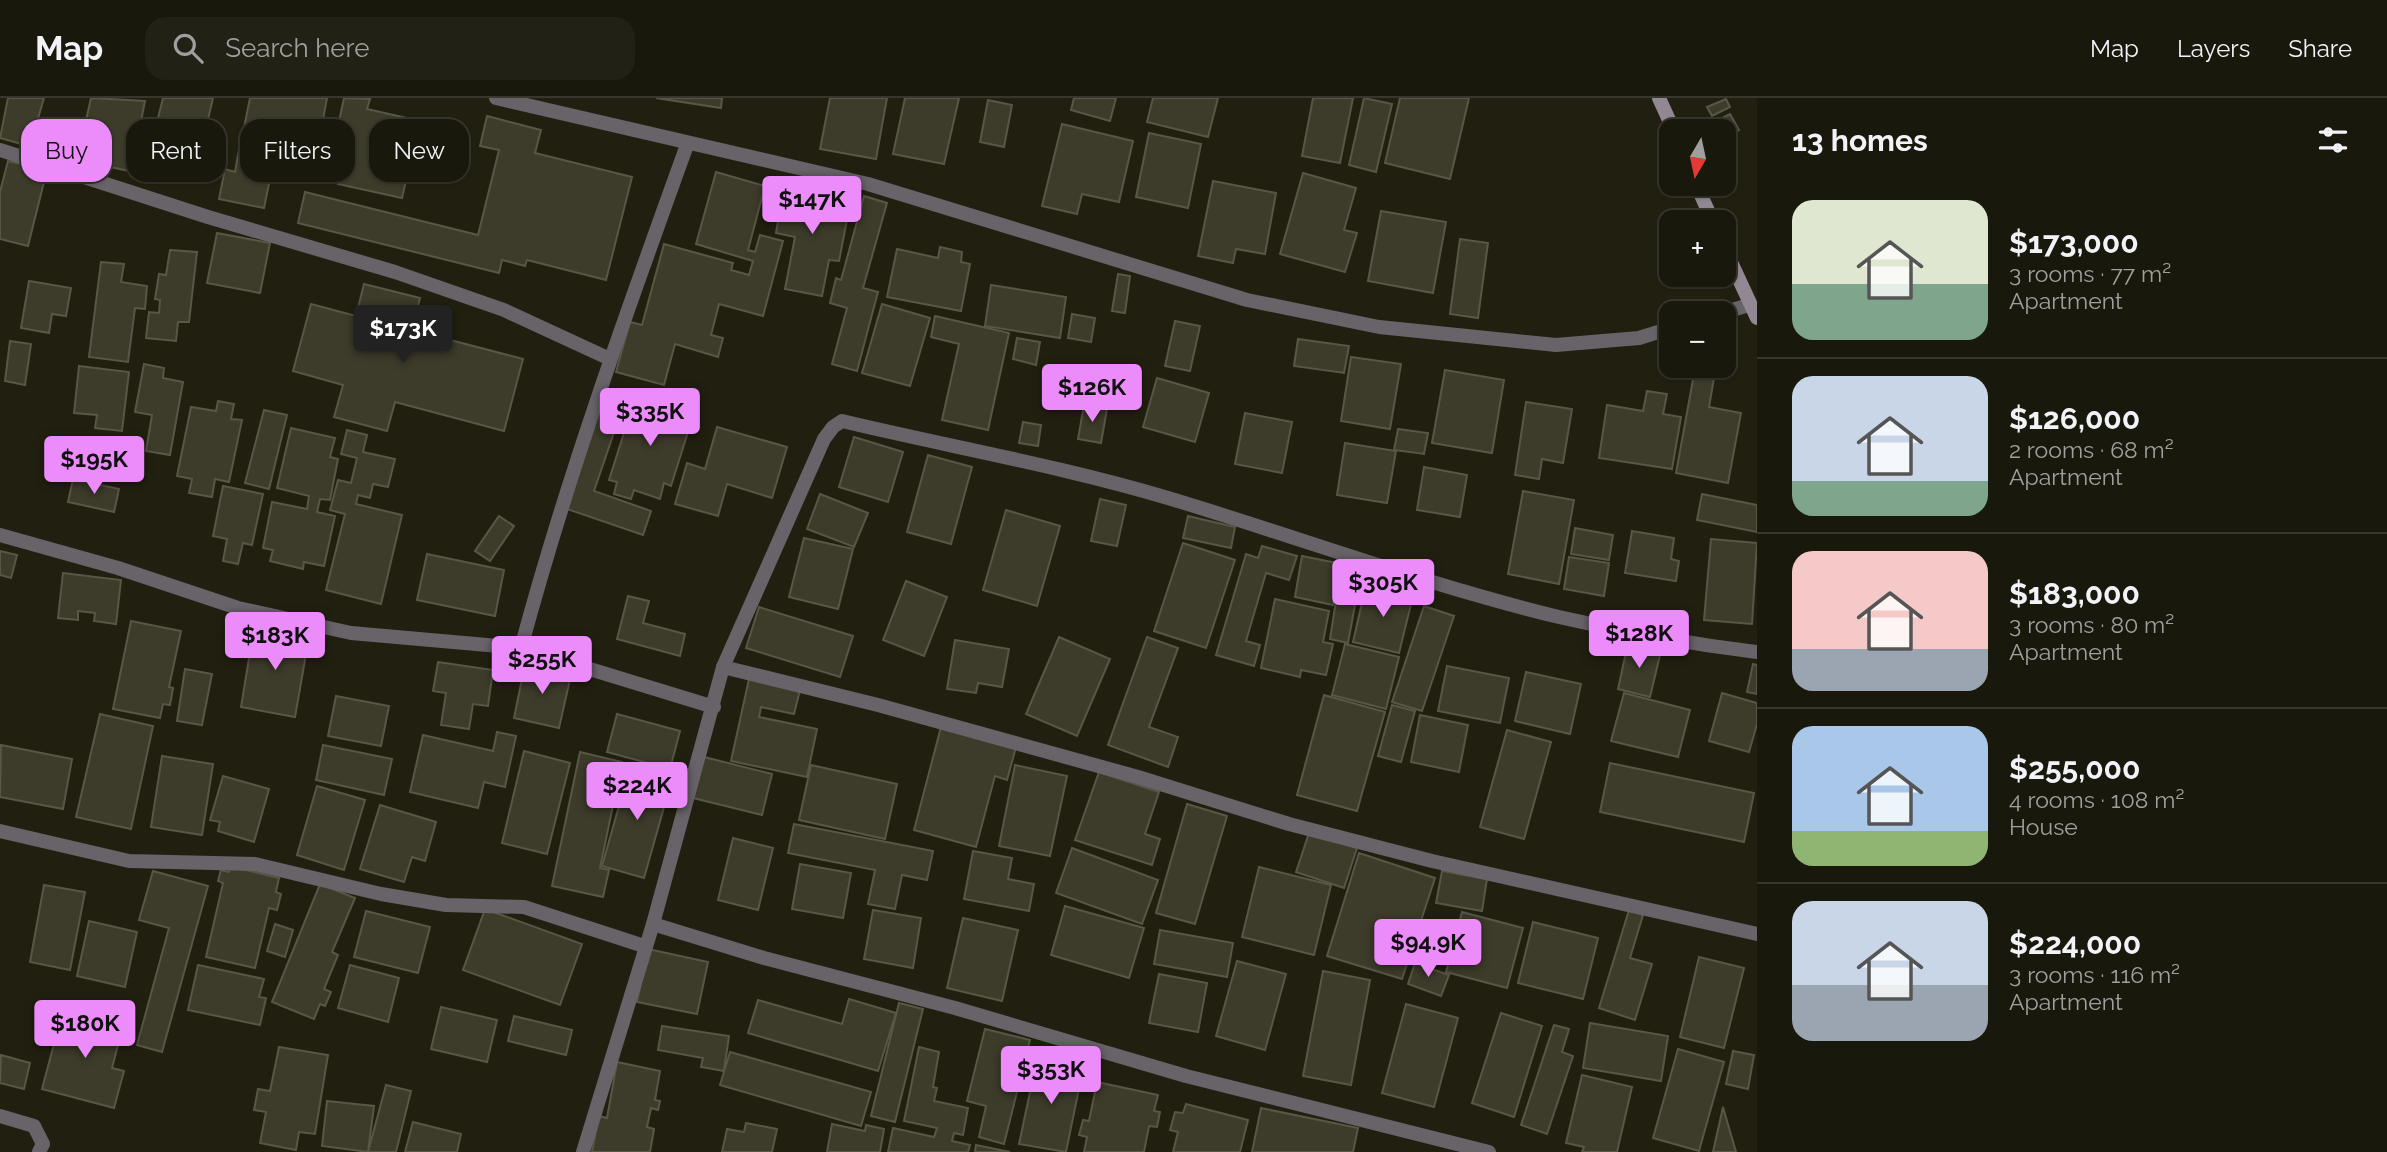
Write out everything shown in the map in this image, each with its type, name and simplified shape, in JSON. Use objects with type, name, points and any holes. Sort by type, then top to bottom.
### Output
[{"type":"street","points":[[496,98],[687,145],[868,184],[1247,300],[1379,327],[1556,345],[1639,338],[1659,332]]},
{"type":"street","points":[[1659,98],[1669,119]]},
{"type":"street","points":[[521,648],[548,547],[610,359],[687,145]]},
{"type":"street","points":[[0,150],[208,217],[395,272],[504,310],[610,359]]},
{"type":"street","points":[[1736,274],[1753,312]]},
{"type":"street","points":[[583,1152],[644,946],[653,924],[723,667],[824,439],[833,426],[842,421],[1033,462],[1153,494],[1434,582],[1558,617],[1690,644],[1757,652]]},
{"type":"street","points":[[0,535],[118,568],[238,608],[351,633],[521,648],[714,707]]},
{"type":"street","points":[[723,667],[891,709],[1419,858],[1757,934]]},
{"type":"street","points":[[0,831],[130,861],[255,864],[381,894],[446,905],[524,907],[644,946]]},
{"type":"street","points":[[653,924],[764,958],[956,1008],[1186,1076],[1489,1152]]},
{"type":"street","points":[[0,1116],[34,1126],[43,1144],[39,1152]]},
{"type":"building","points":[[8,98],[44,98],[38,119],[21,119],[21,144],[0,138]]},
{"type":"building","points":[[91,98],[145,101],[142,119],[126,119],[126,170],[112,167],[112,119],[86,119]]},
{"type":"building","points":[[163,98],[213,98],[208,119],[158,119]]},
{"type":"building","points":[[250,98],[327,98],[323,119],[246,119]]},
{"type":"building","points":[[344,98],[370,99],[367,109],[411,119],[369,119],[369,182],[406,182],[402,198],[338,184],[355,182],[355,119],[340,119]]},
{"type":"building","points":[[656,98],[722,98],[721,108]]},
{"type":"building","points":[[830,98],[887,98],[876,159],[820,149]]},
{"type":"building","points":[[905,98],[959,98],[944,164],[893,154]]},
{"type":"building","points":[[1074,98],[1116,98],[1110,121],[1071,110]]},
{"type":"building","points":[[1153,98],[1218,98],[1208,137],[1147,122]]},
{"type":"building","points":[[1313,98],[1353,98],[1340,163],[1302,156]]},
{"type":"building","points":[[1364,98],[1392,104],[1376,172],[1349,165]]},
{"type":"building","points":[[1400,98],[1469,98],[1450,179],[1385,163]]},
{"type":"building","points":[[1726,99],[1730,107],[1712,116],[1707,107]]},
{"type":"building","points":[[988,100],[1012,105],[1004,147],[980,142]]},
{"type":"building","points":[[1730,114],[1733,119],[1720,119]]},
{"type":"building","points":[[487,116],[541,130],[535,153],[632,177],[606,280],[527,260],[525,266],[502,260],[499,273],[298,223],[305,192],[478,235],[499,150],[480,146]]},
{"type":"building","points":[[1062,124],[1133,141],[1119,202],[1082,194],[1077,214],[1042,206]]},
{"type":"building","points":[[1149,133],[1201,144],[1188,208],[1136,197]]},
{"type":"building","points":[[240,144],[240,182],[269,184],[264,208],[219,199],[222,182],[226,182],[226,169],[235,172]]},
{"type":"building","points":[[8,161],[21,164],[21,182],[44,182],[28,246],[0,239],[0,192]]},
{"type":"building","points":[[716,172],[765,186],[748,250],[755,252],[760,235],[783,241],[763,316],[719,304],[711,335],[723,338],[718,357],[675,344],[664,385],[616,372],[630,322],[642,325],[664,244],[733,263],[731,270],[749,275],[753,261],[696,244]]},
{"type":"building","points":[[1303,173],[1356,188],[1344,230],[1357,233],[1345,272],[1280,254]]},
{"type":"building","points":[[1213,181],[1276,193],[1265,254],[1236,249],[1233,263],[1198,256]]},
{"type":"building","points":[[784,187],[851,199],[839,261],[829,260],[822,296],[785,289],[795,237],[776,233]]},
{"type":"building","points":[[864,196],[887,203],[863,288],[878,292],[857,371],[832,364],[847,308],[830,303],[836,278],[841,280]]},
{"type":"building","points":[[1381,211],[1446,222],[1433,293],[1368,281]]},
{"type":"building","points":[[217,233],[270,243],[260,293],[207,283]]},
{"type":"building","points":[[1460,239],[1488,243],[1478,318],[1450,314]]},
{"type":"building","points":[[940,247],[962,252],[961,262],[970,264],[961,311],[887,297],[897,249],[938,258]]},
{"type":"building","points":[[170,250],[197,252],[189,322],[178,322],[176,341],[146,338],[149,312],[159,313],[160,300],[155,299],[159,274],[166,275]]},
{"type":"building","points":[[101,262],[124,264],[121,282],[147,286],[145,309],[135,308],[128,362],[89,357]]},
{"type":"building","points":[[1118,274],[1130,276],[1125,313],[1112,311]]},
{"type":"building","points":[[29,281],[71,288],[66,316],[52,314],[49,333],[21,328]]},
{"type":"building","points":[[364,284],[420,298],[412,330],[523,359],[504,431],[395,402],[387,431],[334,417],[343,385],[293,371],[311,304],[356,316]]},
{"type":"building","points":[[991,285],[1066,297],[1060,338],[985,326]]},
{"type":"building","points":[[882,304],[930,318],[910,386],[862,373]]},
{"type":"building","points":[[1072,314],[1095,318],[1091,342],[1068,338]]},
{"type":"building","points":[[935,316],[1009,333],[988,430],[942,420],[959,344],[931,337]]},
{"type":"building","points":[[1175,321],[1200,326],[1190,371],[1165,366]]},
{"type":"building","points":[[1017,338],[1040,342],[1036,365],[1013,359]]},
{"type":"building","points":[[1298,339],[1349,346],[1344,373],[1294,366]]},
{"type":"building","points":[[10,341],[31,344],[25,385],[5,381]]},
{"type":"building","points":[[1351,357],[1401,364],[1390,429],[1341,421]]},
{"type":"building","points":[[144,364],[164,368],[163,378],[183,382],[170,455],[146,451],[152,415],[135,412]]},
{"type":"building","points":[[79,366],[129,372],[122,431],[95,428],[97,415],[74,413]]},
{"type":"building","points":[[1445,370],[1504,380],[1492,453],[1432,443]]},
{"type":"building","points":[[1157,378],[1209,393],[1195,442],[1143,427]]},
{"type":"building","points":[[1693,378],[1714,378],[1709,407],[1741,413],[1728,483],[1676,473]]},
{"type":"building","points":[[1647,391],[1667,394],[1663,414],[1681,417],[1672,469],[1599,458],[1607,405],[1643,411]]},
{"type":"building","points":[[636,395],[694,413],[671,486],[664,483],[660,499],[634,490],[631,499],[614,494],[617,482],[609,480]]},
{"type":"building","points":[[218,401],[234,404],[231,419],[242,420],[229,482],[215,479],[212,497],[189,493],[192,479],[177,476],[191,407],[216,411]]},
{"type":"building","points":[[1526,402],[1572,409],[1563,463],[1542,459],[1539,479],[1515,475]]},
{"type":"building","points":[[1084,405],[1107,409],[1101,443],[1078,439]]},
{"type":"building","points":[[600,406],[621,412],[594,491],[651,511],[643,535],[564,508]]},
{"type":"building","points":[[264,410],[287,415],[269,489],[245,483]]},
{"type":"building","points":[[1245,413],[1292,422],[1282,473],[1235,464]]},
{"type":"building","points":[[1023,422],[1041,425],[1038,446],[1019,443]]},
{"type":"building","points":[[717,427],[787,447],[772,498],[727,484],[718,516],[675,504],[687,463],[705,469]]},
{"type":"building","points":[[291,428],[335,438],[330,457],[338,459],[330,500],[320,499],[317,512],[335,516],[324,566],[304,562],[303,569],[270,561],[273,550],[263,548],[272,502],[307,509],[309,496],[277,488]]},
{"type":"building","points":[[1398,429],[1428,433],[1424,454],[1394,450]]},
{"type":"building","points":[[347,430],[367,435],[363,452],[395,459],[388,487],[373,484],[370,498],[358,495],[356,504],[402,515],[381,604],[326,590],[345,514],[330,510],[338,480],[351,483],[357,458],[341,454]]},
{"type":"building","points":[[854,437],[903,452],[888,502],[839,487]]},
{"type":"building","points":[[1345,443],[1396,451],[1387,503],[1337,495]]},
{"type":"building","points":[[928,455],[972,467],[951,544],[907,532]]},
{"type":"building","points":[[1424,467],[1467,475],[1460,517],[1417,510]]},
{"type":"building","points":[[73,479],[119,489],[114,512],[68,502]]},
{"type":"building","points":[[223,486],[263,494],[252,545],[243,543],[238,564],[223,561],[227,539],[213,536]]},
{"type":"building","points":[[1523,491],[1574,500],[1559,584],[1508,574]]},
{"type":"building","points":[[820,494],[868,513],[854,547],[807,529]]},
{"type":"building","points":[[1702,494],[1757,505],[1757,532],[1697,520]]},
{"type":"building","points":[[1100,499],[1126,505],[1117,546],[1091,541]]},
{"type":"building","points":[[1006,510],[1060,526],[1037,606],[983,590]]},
{"type":"building","points":[[499,516],[514,526],[490,561],[475,551]]},
{"type":"building","points":[[1188,516],[1235,527],[1231,548],[1183,538]]},
{"type":"building","points":[[1575,528],[1613,535],[1609,560],[1571,554]]},
{"type":"building","points":[[1632,531],[1674,538],[1671,559],[1679,561],[1676,581],[1625,573]]},
{"type":"building","points":[[804,538],[853,549],[838,609],[789,597]]},
{"type":"building","points":[[1711,539],[1757,543],[1752,624],[1704,620]]},
{"type":"building","points":[[1183,543],[1235,560],[1206,648],[1154,631]]},
{"type":"building","points":[[1262,546],[1297,556],[1289,580],[1266,573],[1246,641],[1260,645],[1254,666],[1216,655],[1246,554],[1258,558]]},
{"type":"building","points":[[0,551],[17,555],[11,578],[0,575]]},
{"type":"building","points":[[427,554],[504,570],[495,616],[417,600]]},
{"type":"building","points":[[1302,556],[1342,564],[1333,605],[1295,597]]},
{"type":"building","points":[[1569,557],[1609,563],[1604,596],[1564,589]]},
{"type":"building","points":[[63,573],[121,580],[116,624],[94,621],[95,613],[78,611],[78,620],[58,618]]},
{"type":"building","points":[[906,581],[947,597],[924,656],[883,640]]},
{"type":"building","points":[[1366,585],[1413,596],[1399,653],[1353,642]]},
{"type":"building","points":[[628,596],[649,601],[643,623],[685,634],[680,656],[617,639]]},
{"type":"building","points":[[1275,599],[1329,611],[1323,642],[1333,644],[1326,675],[1301,670],[1300,677],[1261,668]]},
{"type":"building","points":[[1336,601],[1355,605],[1348,643],[1330,639]]},
{"type":"building","points":[[1424,606],[1454,616],[1422,711],[1392,702]]},
{"type":"building","points":[[759,607],[853,636],[840,677],[746,648]]},
{"type":"building","points":[[131,621],[181,631],[169,687],[173,688],[170,705],[163,704],[160,718],[113,709]]},
{"type":"building","points":[[254,628],[309,637],[295,717],[241,707]]},
{"type":"building","points":[[1059,637],[1110,659],[1077,736],[1026,714]]},
{"type":"building","points":[[1147,637],[1178,648],[1149,727],[1178,737],[1168,767],[1108,745]]},
{"type":"building","points":[[955,640],[1009,649],[1002,687],[978,683],[976,693],[947,689]]},
{"type":"building","points":[[1628,643],[1661,651],[1650,697],[1618,689]]},
{"type":"building","points":[[1345,644],[1399,657],[1386,709],[1332,695]]},
{"type":"building","points":[[438,662],[493,670],[488,706],[473,704],[469,729],[441,725],[446,693],[433,691]]},
{"type":"building","points":[[525,664],[571,675],[559,728],[514,718]]},
{"type":"building","points":[[1753,664],[1757,665],[1757,694],[1747,692]]},
{"type":"building","points":[[1447,666],[1509,678],[1500,723],[1438,711]]},
{"type":"building","points":[[185,669],[212,674],[202,725],[177,721]]},
{"type":"building","points":[[1526,672],[1581,684],[1570,734],[1515,721]]},
{"type":"building","points":[[749,679],[800,690],[794,714],[761,707],[759,717],[817,729],[807,777],[731,761]]},
{"type":"building","points":[[1624,693],[1690,710],[1678,757],[1611,741]]},
{"type":"building","points":[[1722,693],[1757,703],[1757,724],[1749,752],[1709,741]]},
{"type":"building","points":[[1324,695],[1385,712],[1357,811],[1297,795]]},
{"type":"building","points":[[336,696],[389,706],[381,746],[328,736]]},
{"type":"building","points":[[1392,705],[1415,711],[1401,762],[1378,756]]},
{"type":"building","points":[[100,714],[153,726],[131,829],[76,817]]},
{"type":"building","points":[[617,714],[680,731],[670,769],[607,752]]},
{"type":"building","points":[[1420,715],[1468,725],[1459,772],[1411,762]]},
{"type":"building","points":[[941,727],[1016,747],[1007,780],[995,776],[976,847],[914,830]]},
{"type":"building","points":[[1507,730],[1551,742],[1524,839],[1480,827]]},
{"type":"building","points":[[497,732],[516,736],[505,787],[484,782],[478,808],[410,792],[423,735],[493,751]]},
{"type":"building","points":[[1,745],[72,759],[63,809],[0,797]]},
{"type":"building","points":[[323,745],[392,759],[384,795],[316,780]]},
{"type":"building","points":[[524,751],[570,763],[547,854],[502,843]]},
{"type":"building","points":[[580,752],[622,762],[600,868],[609,870],[603,897],[552,886]]},
{"type":"building","points":[[162,756],[213,764],[202,835],[151,827]]},
{"type":"building","points":[[704,757],[772,774],[762,815],[693,798]]},
{"type":"building","points":[[1610,763],[1754,793],[1744,842],[1600,812]]},
{"type":"building","points":[[811,765],[897,784],[885,839],[799,820]]},
{"type":"building","points":[[1015,765],[1067,776],[1050,856],[999,846]]},
{"type":"building","points":[[630,767],[672,779],[644,878],[602,866]]},
{"type":"building","points":[[1099,772],[1159,792],[1145,834],[1160,839],[1152,865],[1075,840]]},
{"type":"building","points":[[223,776],[269,789],[254,842],[218,831],[220,822],[210,820]]},
{"type":"building","points":[[317,786],[365,800],[344,870],[297,855]]},
{"type":"building","points":[[1187,804],[1227,816],[1195,924],[1156,913]]},
{"type":"building","points":[[380,805],[436,822],[425,861],[412,857],[404,882],[360,869]]},
{"type":"building","points":[[794,824],[933,851],[927,880],[902,875],[895,909],[868,904],[875,870],[788,853]]},
{"type":"building","points":[[1309,833],[1357,848],[1344,888],[1296,872]]},
{"type":"building","points":[[733,838],[773,848],[758,910],[718,900]]},
{"type":"building","points":[[1072,848],[1158,880],[1142,924],[1056,893]]},
{"type":"building","points":[[973,851],[1012,858],[1008,879],[1034,884],[1029,911],[964,899]]},
{"type":"building","points":[[1359,853],[1435,878],[1402,979],[1327,956]]},
{"type":"building","points":[[800,864],[851,873],[843,918],[792,909]]},
{"type":"building","points":[[230,866],[279,878],[276,892],[281,894],[277,910],[269,908],[255,968],[206,957],[223,883],[218,881],[221,870],[229,872]]},
{"type":"building","points":[[1259,867],[1331,885],[1314,955],[1242,937]]},
{"type":"building","points":[[153,871],[208,886],[162,1052],[137,1045],[169,928],[139,920]]},
{"type":"building","points":[[1442,871],[1487,879],[1482,911],[1436,903]]},
{"type":"building","points":[[320,884],[355,898],[332,952],[338,955],[324,989],[331,992],[325,1006],[320,1004],[314,1019],[272,1002]]},
{"type":"building","points":[[44,885],[85,892],[70,970],[30,962]]},
{"type":"building","points":[[1065,906],[1144,928],[1129,978],[1051,955]]},
{"type":"building","points":[[485,909],[582,944],[560,1005],[463,970]]},
{"type":"building","points":[[873,910],[921,918],[913,968],[864,959]]},
{"type":"building","points":[[1629,910],[1643,915],[1630,958],[1652,964],[1635,1020],[1599,1008]]},
{"type":"building","points":[[366,911],[430,927],[418,973],[354,957]]},
{"type":"building","points":[[1462,912],[1523,928],[1507,988],[1446,972]]},
{"type":"building","points":[[963,918],[1018,930],[1002,1001],[947,988]]},
{"type":"building","points":[[89,921],[137,932],[125,987],[77,976]]},
{"type":"building","points":[[1533,922],[1598,938],[1583,999],[1518,983]]},
{"type":"building","points":[[275,924],[293,930],[285,957],[267,951]]},
{"type":"building","points":[[1160,930],[1233,943],[1227,977],[1154,964]]},
{"type":"building","points":[[648,949],[708,962],[697,1014],[637,1002]]},
{"type":"building","points":[[1699,957],[1744,968],[1724,1048],[1680,1037]]},
{"type":"building","points":[[1237,961],[1286,974],[1265,1050],[1216,1036]]},
{"type":"building","points":[[1415,963],[1449,975],[1441,996],[1408,984]]},
{"type":"building","points":[[198,965],[264,979],[259,997],[266,998],[260,1025],[188,1010]]},
{"type":"building","points":[[350,965],[399,978],[388,1022],[338,1008]]},
{"type":"building","points":[[1323,971],[1370,980],[1351,1085],[1303,1076]]},
{"type":"building","points":[[1159,974],[1207,983],[1198,1032],[1149,1023]]},
{"type":"building","points":[[849,999],[896,1013],[878,1071],[748,1033],[758,1000],[842,1024]]},
{"type":"building","points":[[899,1003],[923,1009],[895,1122],[871,1116]]},
{"type":"building","points":[[1406,1004],[1458,1018],[1434,1107],[1382,1093]]},
{"type":"building","points":[[441,1007],[497,1020],[487,1062],[431,1049]]},
{"type":"building","points":[[63,1010],[123,1026],[112,1068],[124,1071],[114,1108],[42,1089]]},
{"type":"building","points":[[1501,1013],[1542,1026],[1514,1117],[1472,1103]]},
{"type":"building","points":[[514,1016],[572,1030],[566,1055],[508,1041]]},
{"type":"building","points":[[1590,1023],[1668,1036],[1661,1081],[1583,1068]]},
{"type":"building","points":[[1554,1025],[1569,1029],[1562,1052],[1573,1056],[1547,1134],[1521,1125]]},
{"type":"building","points":[[662,1026],[729,1036],[724,1071],[701,1067],[703,1058],[658,1050]]},
{"type":"building","points":[[985,1029],[1030,1040],[1004,1144],[979,1137],[986,1106],[967,1101]]},
{"type":"building","points":[[279,1047],[328,1055],[315,1134],[299,1132],[296,1150],[260,1143],[266,1112],[254,1110],[258,1089],[270,1091]]},
{"type":"building","points":[[919,1047],[939,1052],[933,1087],[937,1088],[934,1101],[968,1108],[963,1135],[954,1133],[952,1141],[970,1145],[968,1152],[888,1152],[893,1128],[934,1137],[937,1128],[904,1121]]},
{"type":"building","points":[[1678,1049],[1724,1062],[1699,1151],[1653,1138]]},
{"type":"building","points":[[1733,1051],[1754,1055],[1748,1089],[1726,1084]]},
{"type":"building","points":[[730,1052],[871,1092],[861,1126],[720,1085]]},
{"type":"building","points":[[1,1055],[30,1063],[24,1089],[0,1083]]},
{"type":"building","points":[[1037,1059],[1083,1069],[1066,1152],[1019,1144]]},
{"type":"building","points":[[617,1062],[660,1071],[655,1100],[660,1101],[658,1110],[651,1108],[647,1127],[654,1129],[650,1152],[592,1152],[599,1116],[607,1118]]},
{"type":"building","points":[[1582,1075],[1632,1087],[1617,1152],[1582,1152],[1584,1147],[1566,1143]]},
{"type":"building","points":[[1097,1082],[1158,1095],[1154,1111],[1160,1112],[1157,1127],[1149,1126],[1144,1152],[1084,1152],[1087,1137],[1079,1135],[1083,1120],[1089,1121]]},
{"type":"building","points":[[386,1085],[411,1091],[396,1152],[368,1152]]},
{"type":"building","points":[[327,1101],[374,1106],[368,1152],[322,1146]]},
{"type":"building","points":[[1186,1104],[1248,1120],[1240,1152],[1173,1152],[1178,1132],[1170,1130],[1175,1112],[1183,1113]]},
{"type":"building","points":[[1723,1107],[1736,1152],[1713,1152]]},
{"type":"building","points":[[1261,1108],[1358,1128],[1353,1152],[1252,1152]]},
{"type":"building","points":[[413,1122],[461,1134],[457,1152],[405,1152]]},
{"type":"building","points":[[746,1123],[777,1129],[772,1152],[722,1152],[727,1129],[744,1132]]},
{"type":"building","points":[[832,1124],[865,1131],[866,1125],[884,1129],[880,1152],[827,1152]]},
{"type":"building","points":[[976,1145],[1010,1152],[975,1152]]}]
